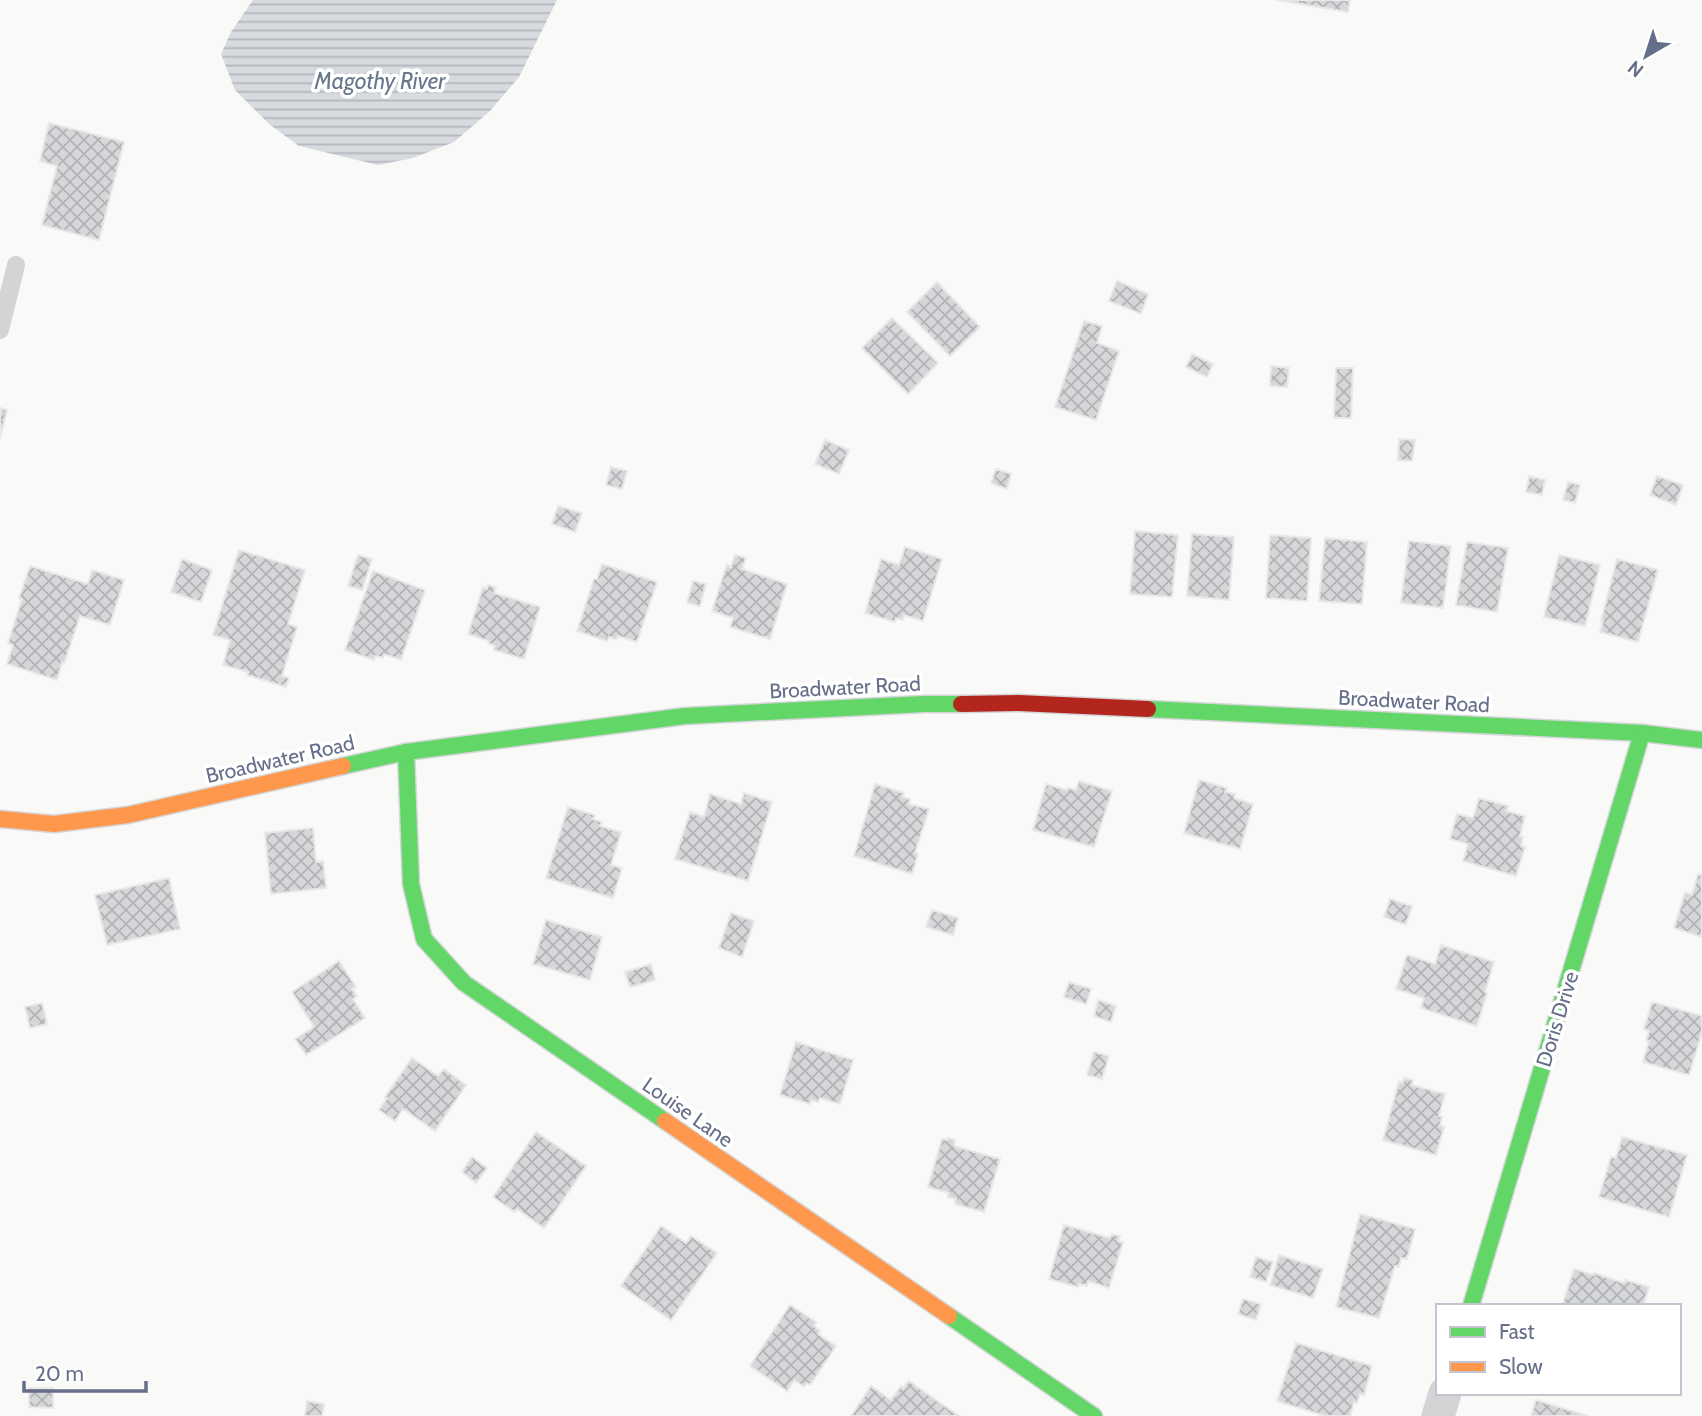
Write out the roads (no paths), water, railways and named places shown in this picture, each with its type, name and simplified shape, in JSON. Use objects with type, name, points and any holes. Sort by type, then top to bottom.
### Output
[{"type":"street","name":"Broadwater Road","points":[[0,819],[54,824],[128,815],[406,752],[685,716],[924,704],[1033,704],[1642,733],[1702,740]]},
{"type":"street","name":"Doris Drive","points":[[1472,1304],[1642,733]]},
{"type":"street","name":"Louise Lane","points":[[406,752],[411,884],[424,939],[464,983],[1094,1416]]},
{"type":"street","points":[[1438,1416],[1444,1395]]},
{"type":"lane","points":[[0,330],[16,265]]},
{"type":"water","name":"Magothy River","points":[[253,0],[557,0],[519,77],[490,111],[454,142],[413,158],[378,165],[299,146],[269,124],[235,90],[221,54],[231,32]]}]
